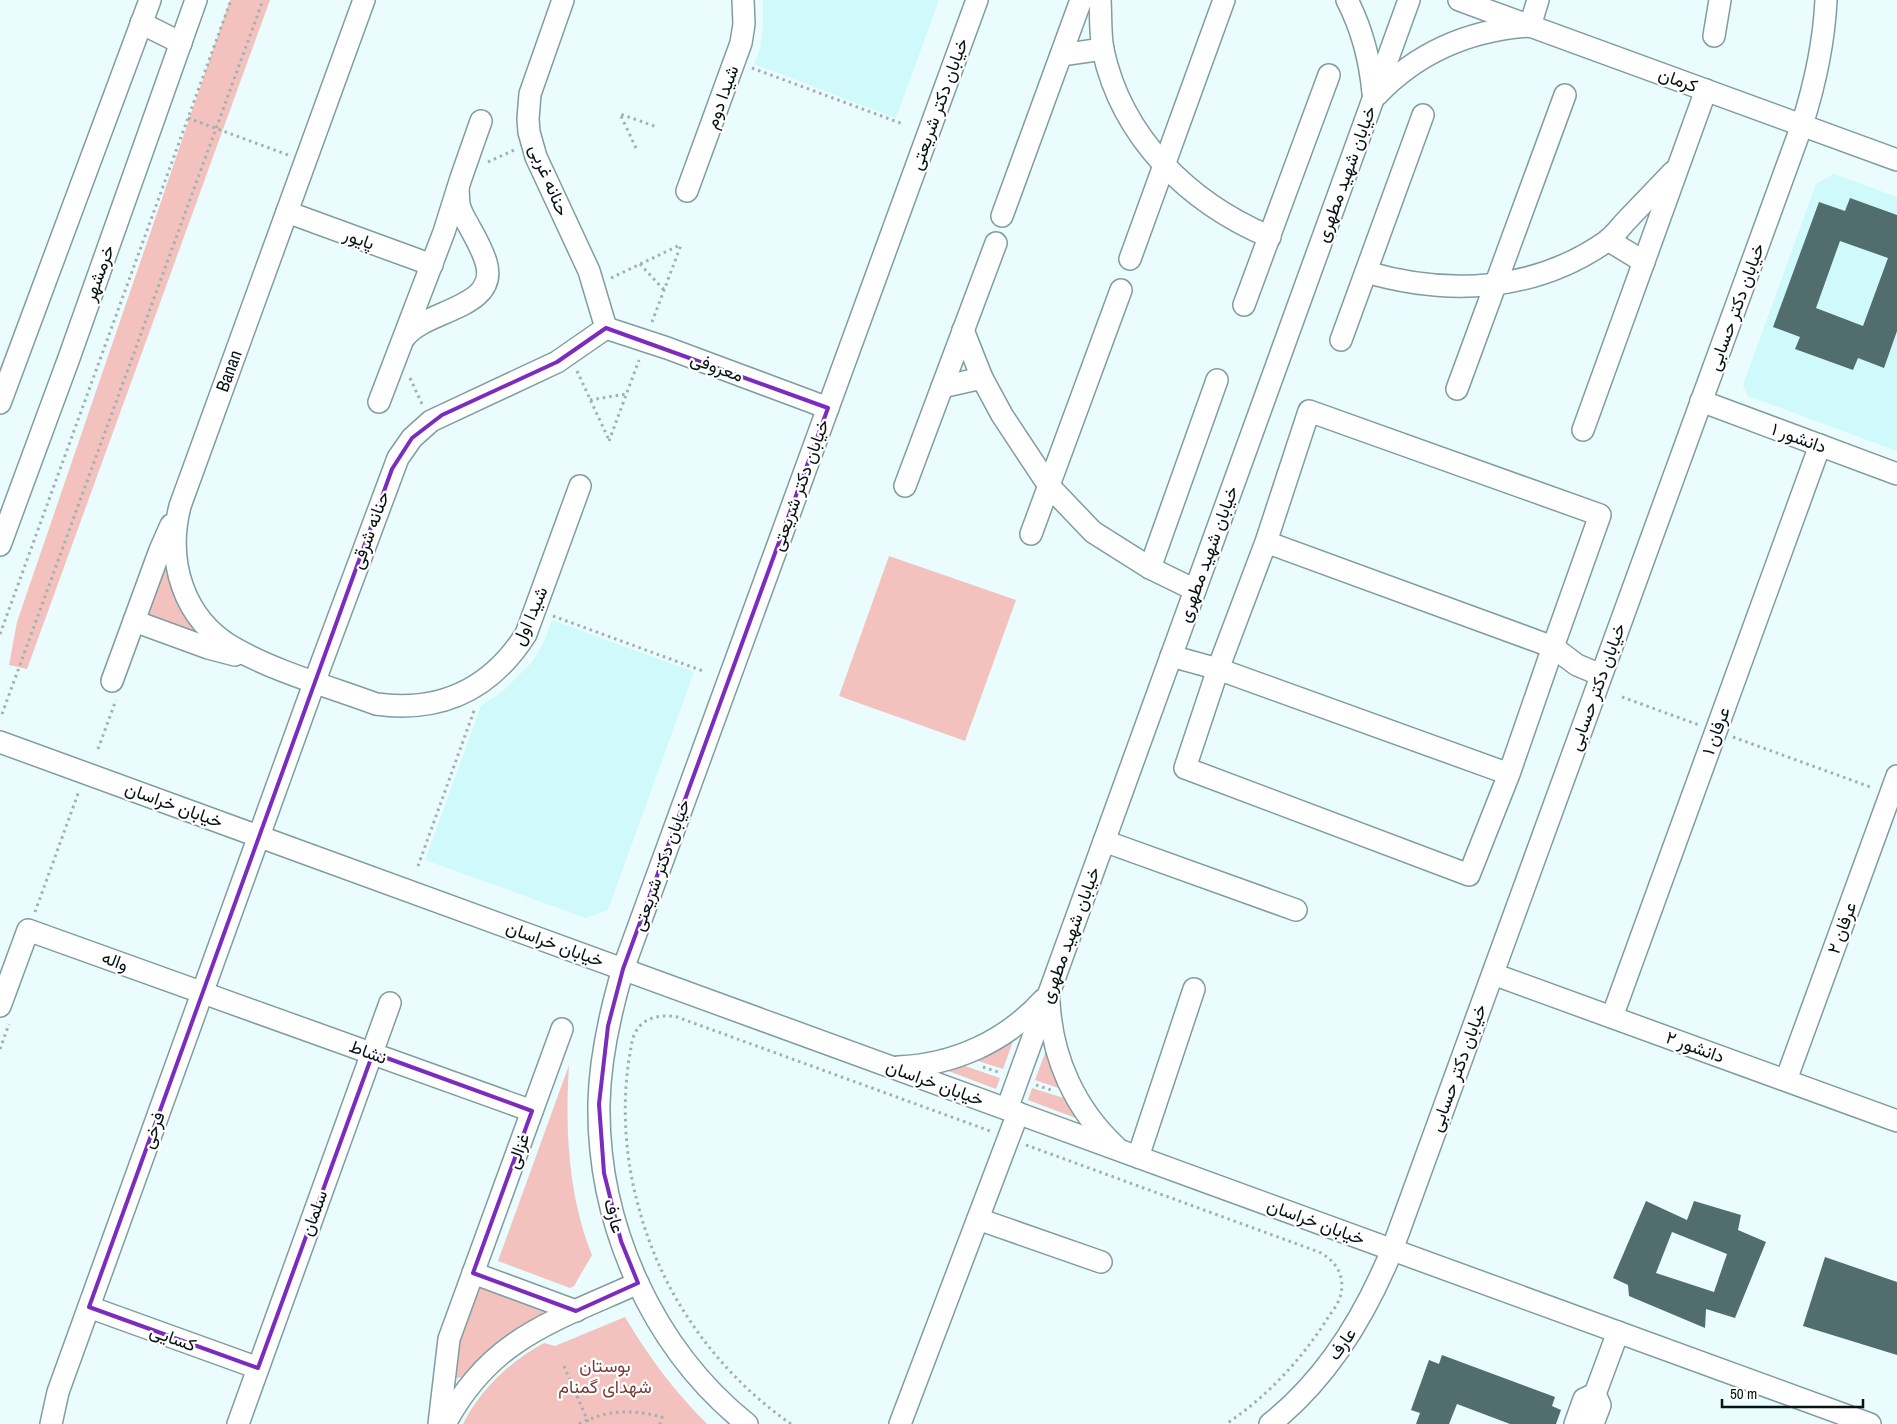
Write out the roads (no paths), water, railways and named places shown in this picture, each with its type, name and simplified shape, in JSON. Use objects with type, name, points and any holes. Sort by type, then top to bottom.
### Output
[{"type":"street","points":[[0,403],[150,0]]},
{"type":"street","name":"خرمشهر","points":[[0,545],[196,0]]},
{"type":"street","name":"Banan","points":[[315,682],[260,661],[233,648],[218,637],[194,610],[186,594],[179,578],[174,542],[180,506],[364,0]]},
{"type":"street","name":"حنانه غربی","points":[[563,0],[530,94],[529,132],[536,156],[589,271],[606,328]]},
{"type":"street","name":"شیدا دوم","points":[[688,191],[741,43],[744,24],[743,0]]},
{"type":"street","name":"خیابان دکتر شریعتی","points":[[623,969],[977,0]]},
{"type":"street","points":[[1002,216],[1081,0]]},
{"type":"street","points":[[1100,0],[1103,49],[1111,74],[1129,114],[1148,144],[1164,165],[1202,200],[1223,214],[1270,237]]},
{"type":"street","points":[[1130,259],[1224,0]]},
{"type":"street","points":[[1347,0],[1362,33],[1368,55],[1373,99]]},
{"type":"street","name":"خیابان شهید مطهری","points":[[900,1424],[1008,1138],[1012,1111],[1048,994],[1409,0]]},
{"type":"street","name":"کرمان","points":[[1459,0],[1897,160]]},
{"type":"street","points":[[1373,99],[1406,69],[1444,46],[1486,31],[1530,26],[1538,0]]},
{"type":"street","points":[[1714,36],[1720,0]]},
{"type":"street","name":"خیابان دکتر حسابی","points":[[1392,1250],[1802,125],[1820,59],[1826,0]]},
{"type":"street","points":[[141,23],[181,43]]},
{"type":"street","points":[[1061,55],[1103,49]]},
{"type":"street","points":[[1244,305],[1329,75]]},
{"type":"street","points":[[1583,430],[1706,90]]},
{"type":"street","points":[[1458,389],[1565,95]]},
{"type":"street","points":[[1341,340],[1423,115]]},
{"type":"street","points":[[379,402],[432,266],[481,121]]},
{"type":"street","points":[[1366,272],[1408,283],[1443,287],[1496,284],[1543,273],[1580,256],[1608,240],[1679,167]]},
{"type":"street","points":[[402,340],[415,327],[429,319],[472,301],[485,284],[486,261],[460,205],[458,186]]},
{"type":"street","name":"پایور","points":[[287,212],[432,266]]},
{"type":"street","points":[[444,232],[453,222],[466,220]]},
{"type":"street","points":[[1608,240],[1644,262]]},
{"type":"street","points":[[905,486],[996,243]]},
{"type":"street","points":[[1031,534],[1121,290]]},
{"type":"street","points":[[420,297],[421,310],[429,319]]},
{"type":"street","name":"معروفی","points":[[606,328],[828,408]]},
{"type":"street","name":"حنانه شرقی","points":[[259,836],[392,469],[412,438],[421,429],[442,415],[557,362],[606,328]]},
{"type":"street","points":[[963,330],[982,378],[1002,415],[1049,486],[1093,532],[1150,568],[1195,590]]},
{"type":"street","points":[[942,387],[982,378]]},
{"type":"street","points":[[1150,568],[1217,380]]},
{"type":"street","name":"دانشور ۱","points":[[1701,401],[1897,474]]},
{"type":"street","points":[[1309,411],[1600,515],[1509,774],[1469,876],[1185,768],[1218,669],[1266,542],[1309,411]]},
{"type":"street","name":"عرفان ۱","points":[[1612,1017],[1820,445]]},
{"type":"street","name":"شیدا اول","points":[[315,682],[376,704],[412,706],[446,700],[492,675],[516,650],[526,634],[580,486]]},
{"type":"street","points":[[112,681],[160,550],[180,506]]},
{"type":"street","points":[[1266,542],[1553,647],[1577,666],[1602,675]]},
{"type":"street","points":[[134,621],[208,648],[260,661]]},
{"type":"street","points":[[1171,656],[1218,669],[1509,774]]},
{"type":"street","name":"خیابان خراسان","points":[[0,742],[1870,1424]]},
{"type":"street","name":"عرفان ۲","points":[[1786,1080],[1897,776]]},
{"type":"street","name":"فرخی","points":[[51,1424],[58,1392],[259,836]]},
{"type":"street","points":[[1104,841],[1296,910]]},
{"type":"street","name":"واله","points":[[0,1006],[30,923],[203,993]]},
{"type":"street","name":"عارف","points":[[623,969],[614,1000],[602,1060],[599,1104],[604,1173],[611,1207],[621,1241],[638,1283],[667,1334],[687,1363],[710,1389],[747,1424]]},
{"type":"street","name":"دانشور ۲","points":[[1493,974],[1897,1120]]},
{"type":"street","points":[[1048,994],[1053,1038],[1067,1081],[1085,1112],[1102,1132],[1130,1154],[1194,989]]},
{"type":"street","name":"نشاط","points":[[203,993],[532,1111]]},
{"type":"street","points":[[892,1068],[927,1065],[945,1061],[978,1048],[1016,1025],[1034,1010],[1048,994]]},
{"type":"street","name":"سلمان","points":[[238,1424],[390,1003]]},
{"type":"street","name":"غزالی","points":[[439,1424],[449,1339],[562,1029]]},
{"type":"street","points":[[978,1219],[1101,1262]]},
{"type":"street","name":"عارف","points":[[1270,1424],[1300,1397],[1344,1343],[1378,1283],[1392,1250]]},
{"type":"street","points":[[474,1273],[576,1311]]},
{"type":"street","points":[[445,1424],[474,1379],[504,1350],[540,1327],[638,1283]]},
{"type":"street","name":"کسایی","points":[[89,1307],[258,1368]]},
{"type":"street","points":[[1593,1424],[1600,1405],[1595,1394],[1618,1332]]},
{"type":"street","points":[[1575,1424],[1584,1399],[1595,1394]]},
{"type":"park label","name":"بوستان شهدای گمنام","points":[[605,1376]]}]
